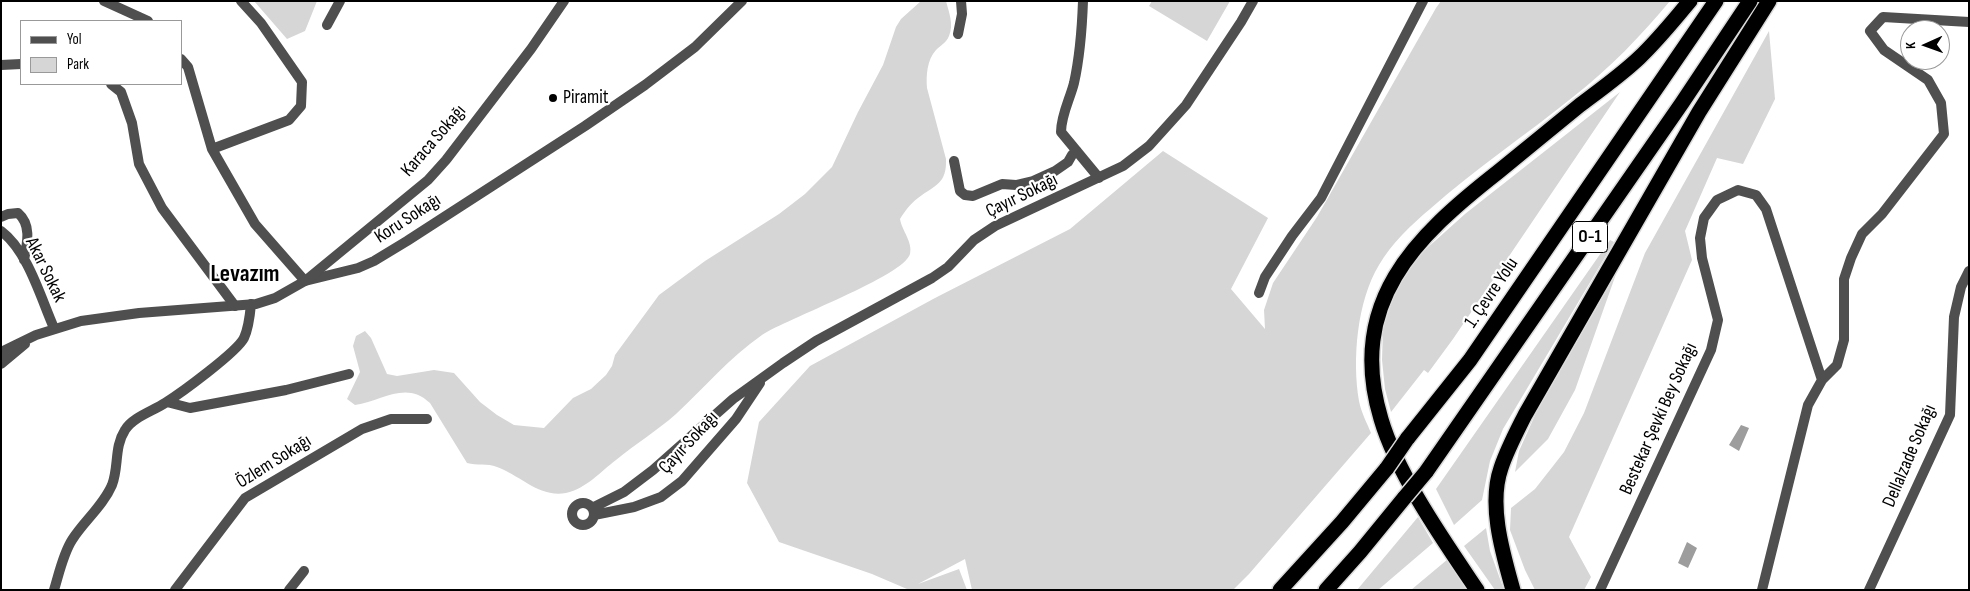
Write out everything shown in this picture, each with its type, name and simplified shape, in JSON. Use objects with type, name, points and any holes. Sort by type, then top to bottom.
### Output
[{"type":"highway","points":[[1477,590],[1407,478],[1381,419],[1373,387],[1371,355],[1376,321],[1388,289],[1403,263],[1433,227],[1477,188],[1639,58],[1690,1]]},
{"type":"highway","name":"1. Çevre Yolu","points":[[1280,590],[1342,522],[1387,468],[1407,439],[1470,360],[1716,1]]},
{"type":"highway","name":"O-1","points":[[1326,590],[1426,472],[1682,103],[1750,1]]},
{"type":"highway","points":[[1513,590],[1497,523],[1500,470],[1510,444],[1699,112],[1768,1]]},
{"type":"street","points":[[104,1],[146,20]]},
{"type":"street","points":[[212,149],[289,120],[301,106],[302,82],[260,23],[240,1]]},
{"type":"street","points":[[327,25],[340,1]]},
{"type":"street","name":"Karaca Sokağı","points":[[305,281],[428,180],[531,49],[564,1]]},
{"type":"street","name":"Koru Sokağı","points":[[1,352],[54,328],[108,316],[251,304],[275,298],[305,281],[358,268],[374,261],[585,126],[645,85],[695,47],[742,1]]},
{"type":"street","points":[[958,34],[962,14],[961,1]]},
{"type":"street","points":[[1084,1],[1082,38],[1074,83],[1061,123],[1061,132],[1099,178]]},
{"type":"street","name":"Çayır Sokağı","points":[[763,378],[736,418],[682,481],[661,497],[634,507],[593,512],[653,470],[733,398],[816,341],[932,278],[948,267],[974,240],[995,226],[1123,166],[1150,146],[1186,105],[1253,1]]},
{"type":"street","points":[[1259,293],[1265,277],[1292,236],[1322,198],[1423,1]]},
{"type":"street","points":[[1762,590],[1808,405],[1822,380],[1837,365],[1844,340],[1844,279],[1851,258],[1862,234],[1882,214],[1944,134],[1940,102],[1928,80],[1884,50],[1870,31],[1883,17],[1969,22]]},
{"type":"street","points":[[182,60],[188,66],[212,149],[255,224],[305,281]]},
{"type":"street","points":[[1,65],[20,64]]},
{"type":"street","points":[[112,85],[121,92],[132,123],[139,164],[162,208],[235,306]]},
{"type":"street","points":[[954,162],[960,191],[965,195],[973,196],[1002,184],[1016,185],[1033,181],[1062,167],[1077,151]]},
{"type":"street","name":"Bestekar Şevki Bey Sokağı","points":[[1600,590],[1711,350],[1718,320],[1702,258],[1700,238],[1704,218],[1717,200],[1738,190],[1756,195],[1766,209],[1822,380]]},
{"type":"street","points":[[1,218],[8,214],[18,213],[24,218],[28,237],[24,260]]},
{"type":"street","name":"Akar Sokak","points":[[1,231],[10,238],[24,260],[54,328]]},
{"type":"street","name":"Dellalzade Sokağı","points":[[1869,590],[1950,415],[1954,317],[1961,287],[1969,272]]},
{"type":"street","points":[[54,590],[71,542],[90,515],[104,501],[113,483],[118,445],[125,429],[135,420],[167,402],[233,351],[243,339],[248,329],[251,304]]},
{"type":"street","name":"Koru Sokağı","points":[[1,364],[36,335]]},
{"type":"street","points":[[167,402],[190,408],[286,390],[350,374]]},
{"type":"street","name":"Özlem Sokağı","points":[[176,590],[244,498],[362,428],[391,419],[427,419]]},
{"type":"street","points":[[288,590],[304,571]]},
{"type":"green space","points":[[254,1],[317,1],[305,31],[287,39]]},
{"type":"green space","points":[[921,1],[946,1],[951,18],[949,36],[933,54],[927,78],[927,88],[946,159],[946,167],[939,183],[918,198],[900,219],[909,241],[910,254],[903,263],[888,274],[762,335],[728,363],[669,420],[587,484],[574,491],[556,494],[538,489],[497,467],[467,463],[430,403],[421,396],[403,392],[355,405],[347,399],[360,372],[353,346],[356,336],[365,331],[371,338],[387,374],[397,376],[434,370],[454,373],[480,402],[497,415],[514,425],[544,428],[573,398],[591,389],[606,375],[612,366],[615,355],[659,295],[705,261],[779,214],[805,194],[832,167],[883,65],[896,27],[901,19]]},
{"type":"green space","points":[[1152,1],[1230,1],[1207,41],[1149,6]]},
{"type":"green space","points":[[1441,1],[1670,1],[1612,64],[1555,111],[1447,194],[1409,228],[1390,250],[1379,265],[1366,296],[1361,313],[1356,349],[1357,385],[1360,405],[1371,433],[1233,590],[972,590],[965,559],[918,584],[959,569],[967,590],[906,590],[872,574],[779,542],[747,483],[759,422],[810,366],[935,298],[1070,229],[1163,151],[1268,218],[1231,289],[1265,329],[1264,310],[1273,283],[1317,217]]},
{"type":"green space","points":[[1769,31],[1775,99],[1743,164],[1717,158],[1685,231],[1692,260],[1569,537],[1591,577],[1584,590],[1535,590],[1525,570],[1510,530],[1511,508],[1535,489],[1564,452],[1584,413],[1645,253]]},
{"type":"green space","points":[[1620,92],[1453,339],[1428,373],[1424,370],[1391,412],[1385,389],[1382,360],[1383,327],[1395,293],[1416,258],[1465,214]]},
{"type":"green space","points":[[1610,240],[1614,242],[1503,429],[1490,461],[1482,500],[1454,525],[1436,489]]},
{"type":"green space","points":[[1616,274],[1575,390],[1548,439],[1515,472],[1519,451],[1536,413]]},
{"type":"green space","points":[[1418,517],[1433,543],[1378,590],[1357,590]]},
{"type":"green space","points":[[1486,528],[1490,551],[1504,590],[1495,590],[1464,546]]},
{"type":"green space","points":[[1448,559],[1467,590],[1411,590]]},
{"type":"shaded area","points":[[1741,425],[1749,428],[1739,451],[1729,445]]},
{"type":"shaded area","points":[[1687,542],[1697,548],[1688,568],[1678,563]]},
{"type":"place","name":"Piramit","points":[[553,98]]},
{"type":"district","name":"Levazım","points":[[245,275]]}]
